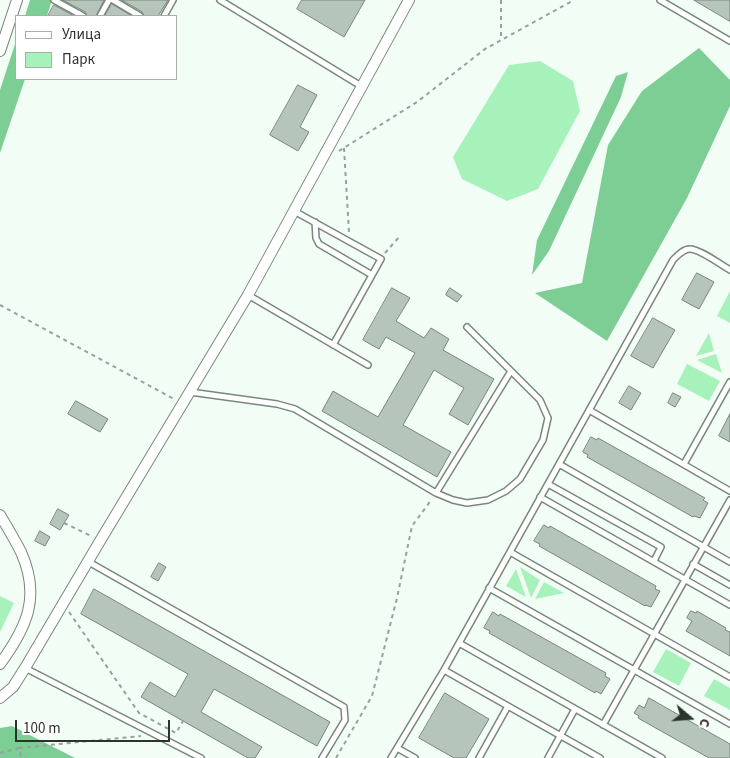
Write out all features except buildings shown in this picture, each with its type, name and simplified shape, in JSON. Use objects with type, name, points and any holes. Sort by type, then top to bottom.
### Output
[{"type":"street","points":[[0,51],[17,0]]},
{"type":"street","points":[[0,698],[13,687],[25,668],[248,295],[409,0]]},
{"type":"street","points":[[0,515],[20,550],[28,569],[30,603],[17,641],[0,664]]},
{"type":"lane","points":[[54,0],[81,15]]},
{"type":"lane","points":[[101,15],[111,0],[138,15]]},
{"type":"lane","points":[[165,15],[173,0]]},
{"type":"lane","points":[[220,0],[362,87]]},
{"type":"lane","points":[[660,0],[730,41]]},
{"type":"lane","points":[[294,211],[381,259],[333,345]]},
{"type":"lane","points":[[315,222],[316,238],[319,244],[372,275]]},
{"type":"lane","points":[[391,758],[459,644],[673,260],[680,253],[690,249],[730,270]]},
{"type":"lane","points":[[248,295],[368,365]]},
{"type":"lane","points":[[190,392],[277,404],[295,409],[436,493],[467,503],[488,500],[506,492],[520,478],[543,440],[548,418],[540,400],[467,327]]},
{"type":"lane","points":[[436,493],[511,371]]},
{"type":"lane","points":[[684,464],[730,382]]},
{"type":"lane","points":[[589,410],[730,491]]},
{"type":"lane","points":[[559,464],[730,562]]},
{"type":"lane","points":[[548,484],[661,547],[654,561]]},
{"type":"lane","points":[[540,497],[730,605]]},
{"type":"lane","points":[[603,725],[730,500]]},
{"type":"lane","points":[[510,552],[730,677]]},
{"type":"lane","points":[[88,562],[344,707],[345,720],[322,758]]},
{"type":"lane","points":[[693,564],[730,585]]},
{"type":"lane","points":[[489,588],[730,724]]},
{"type":"lane","points":[[459,644],[662,758]]},
{"type":"lane","points":[[25,668],[201,758]]},
{"type":"lane","points":[[444,670],[600,758]]},
{"type":"lane","points":[[479,758],[508,706]]},
{"type":"lane","points":[[548,758],[575,709]]},
{"type":"lane","points":[[397,748],[415,758]]},
{"type":"path","points":[[501,0],[501,40]]},
{"type":"path","points":[[339,150],[417,102],[485,49],[574,0]]},
{"type":"path","points":[[344,148],[350,242]]},
{"type":"path","points":[[381,259],[400,236]]},
{"type":"path","points":[[0,305],[182,404]]},
{"type":"path","points":[[336,758],[372,696],[398,598],[412,526],[436,493]]},
{"type":"path","points":[[63,605],[139,713],[176,733]]},
{"type":"path","points":[[176,733],[183,721]]},
{"type":"path","points":[[0,753],[19,748],[176,733]]},
{"type":"path","points":[[19,748],[22,756],[25,758]]},
{"type":"green space","points":[[30,0],[52,0],[47,15],[25,15]]},
{"type":"green space","points":[[15,44],[15,80],[25,80],[0,153],[0,90]]},
{"type":"green space","points":[[699,48],[730,80],[730,106],[687,198],[607,341],[535,293],[582,283],[608,145],[642,91]]},
{"type":"green space","points":[[540,61],[573,81],[580,111],[538,189],[507,201],[462,179],[453,157],[509,65]]},
{"type":"green space","points":[[628,72],[621,97],[549,251],[532,275],[537,240],[616,76]]},
{"type":"green space","points":[[730,291],[730,323],[717,316]]},
{"type":"green space","points":[[709,333],[714,351],[696,356]]},
{"type":"green space","points":[[716,354],[722,373],[697,360]]},
{"type":"green space","points":[[687,364],[720,381],[709,401],[677,384]]},
{"type":"green space","points":[[520,567],[540,580],[531,598]]},
{"type":"green space","points":[[516,569],[526,597],[506,586]]},
{"type":"green space","points":[[544,582],[564,593],[535,599]]},
{"type":"green space","points":[[0,596],[14,603],[0,632]]},
{"type":"green space","points":[[666,649],[691,663],[679,686],[653,672]]},
{"type":"green space","points":[[714,679],[730,688],[730,710],[704,696]]},
{"type":"green space","points":[[12,726],[75,758],[0,758],[0,728]]}]
